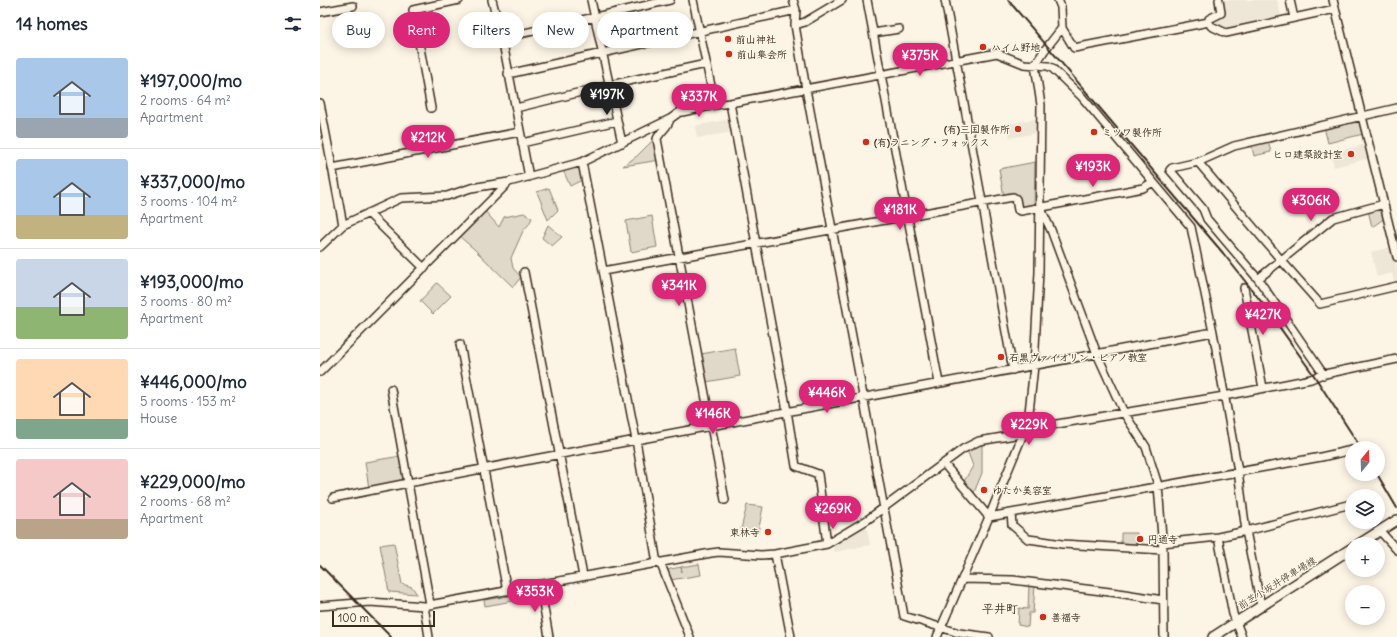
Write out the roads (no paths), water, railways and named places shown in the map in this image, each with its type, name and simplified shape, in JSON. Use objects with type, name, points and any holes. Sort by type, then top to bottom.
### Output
[{"type":"main road","points":[[1370,537],[1397,520]]},
{"type":"main road","name":"前芝小坂井停車場線","points":[[1213,637],[1345,552]]},
{"type":"street","points":[[431,108],[413,10],[459,0]]},
{"type":"street","points":[[492,0],[495,12]]},
{"type":"street","points":[[591,0],[622,143]]},
{"type":"street","points":[[524,33],[670,0]]},
{"type":"street","points":[[693,0],[715,105]]},
{"type":"street","points":[[793,0],[796,10],[795,25],[831,230],[904,616],[959,633],[989,637]]},
{"type":"street","points":[[795,25],[805,22],[842,0]]},
{"type":"street","points":[[867,0],[939,383]]},
{"type":"street","points":[[945,0],[1013,370]]},
{"type":"street","points":[[1058,0],[1061,7],[1062,28],[1074,48],[1209,22],[1209,19],[1221,13],[1220,0]]},
{"type":"street","points":[[1290,0],[1294,18]]},
{"type":"street","points":[[1333,0],[1395,244],[1397,257]]},
{"type":"street","points":[[320,12],[353,6]]},
{"type":"street","points":[[1209,22],[1211,26],[1226,33],[1335,9]]},
{"type":"street","points":[[508,74],[796,10]]},
{"type":"street","points":[[937,637],[1028,422],[1034,366],[1039,272],[1041,105],[1035,65],[1062,28]]},
{"type":"street","points":[[873,33],[899,29]]},
{"type":"street","points":[[504,48],[529,177]]},
{"type":"street","points":[[680,112],[997,53],[1024,64],[1044,65],[1052,68],[1082,97],[1190,227],[1213,332],[1238,471],[1246,531],[1261,606]]},
{"type":"street","points":[[516,108],[706,64]]},
{"type":"street","points":[[320,247],[343,225],[401,198],[447,196],[471,188],[509,182],[582,162],[670,119],[712,89]]},
{"type":"street","points":[[320,102],[343,225]]},
{"type":"street","points":[[730,103],[788,411],[796,466],[818,474],[827,544]]},
{"type":"street","points":[[1324,375],[1258,279],[1207,220],[1203,209],[1170,170],[1172,168],[1198,162],[1234,146],[1397,108]]},
{"type":"street","points":[[670,119],[669,125],[659,135],[658,139],[725,500]]},
{"type":"street","points":[[522,143],[617,121]]},
{"type":"street","points":[[332,168],[520,132]]},
{"type":"street","points":[[582,162],[659,562],[690,637]]},
{"type":"street","points":[[1198,162],[1280,260],[1320,304],[1397,286]]},
{"type":"street","points":[[320,372],[509,182]]},
{"type":"street","points":[[603,271],[1014,197],[1020,211],[1143,188],[1153,182]]},
{"type":"street","points":[[1258,279],[1333,218],[1384,204]]},
{"type":"street","points":[[1040,207],[1051,230],[1096,354],[1124,413],[1146,447],[1158,485],[1163,547],[1164,637]]},
{"type":"street","points":[[368,213],[424,268]]},
{"type":"street","points":[[524,272],[583,576]]},
{"type":"street","points":[[1244,288],[1262,388]]},
{"type":"street","points":[[333,498],[711,425],[1213,332]]},
{"type":"street","points":[[460,344],[507,591]]},
{"type":"street","points":[[320,606],[370,602],[427,605],[719,552],[761,555],[775,554],[827,544],[884,507],[964,449],[979,441],[1015,435],[1033,428],[1224,396],[1311,379],[1397,359]]},
{"type":"street","points":[[390,389],[408,483],[427,605],[429,637]]},
{"type":"street","points":[[989,517],[1345,452]]},
{"type":"street","points":[[944,464],[989,517]]},
{"type":"street","points":[[1011,512],[1012,525],[1028,539],[1062,544],[1163,547],[1246,531],[1345,506]]},
{"type":"street","points":[[1380,531],[1397,550]]},
{"type":"street","points":[[1218,537],[1233,614],[1242,637]]},
{"type":"street","points":[[775,554],[790,637]]},
{"type":"street","points":[[962,579],[1014,580],[1163,600]]},
{"type":"street","points":[[540,585],[549,637]]},
{"type":"railway","points":[[1008,0],[1223,253],[1263,304],[1315,377],[1356,441]]},
{"type":"railway","points":[[1381,481],[1397,508]]},
{"type":"railway","points":[[320,565],[391,637]]},
{"type":"place","name":"前山神社","points":[[728,39]]},
{"type":"place","name":"ハイム野地","points":[[983,47]]},
{"type":"place","name":"前山集会所","points":[[729,54]]},
{"type":"place","name":"(有)三国製作所","points":[[1018,129]]},
{"type":"place","name":"ミツワ製作所","points":[[1094,132]]},
{"type":"place","name":"(有)ラニング・フォックス","points":[[866,142]]},
{"type":"place","name":"ヒロ建築設計室","points":[[1351,154]]},
{"type":"place","name":"石黒ヴァイオリン・ピアノ教室","points":[[1001,357]]},
{"type":"place","name":"ゆたか美容室","points":[[984,490]]},
{"type":"place","name":"東林寺","points":[[768,532]]},
{"type":"place","name":"円通寺","points":[[1140,539]]},
{"type":"place","name":"善福寺","points":[[1043,617]]},
{"type":"district","name":"平井町","points":[[1000,608]]}]
